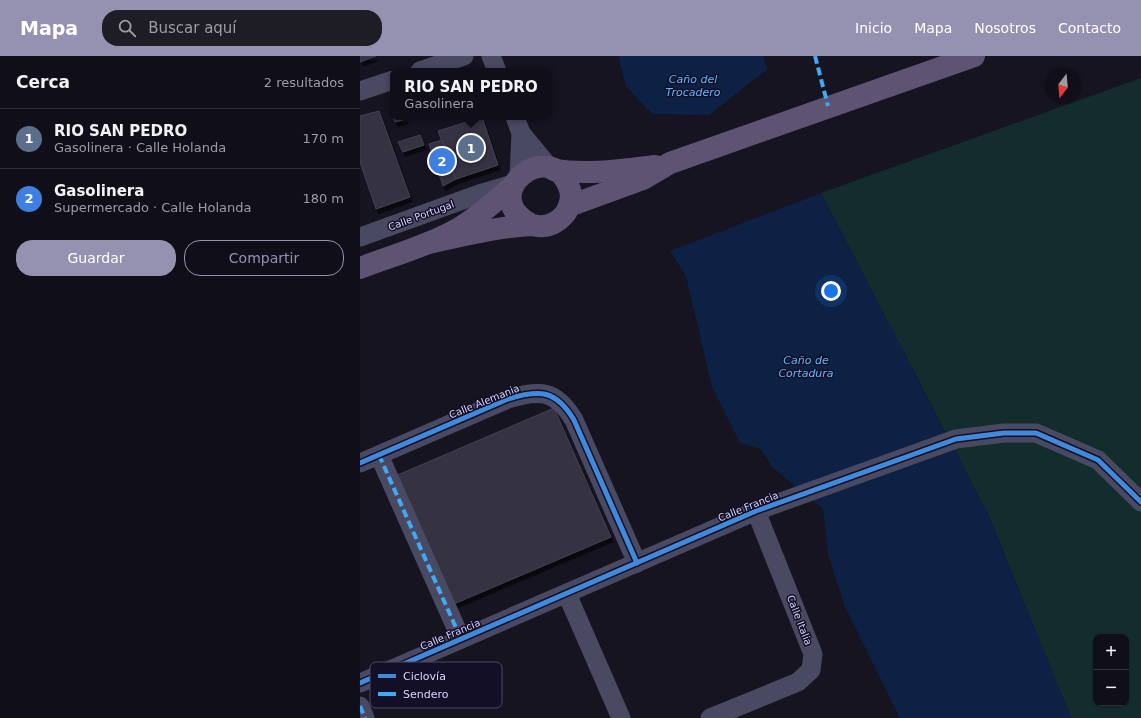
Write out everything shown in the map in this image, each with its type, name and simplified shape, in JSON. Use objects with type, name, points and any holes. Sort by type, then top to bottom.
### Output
[{"type":"main road","points":[[569,206],[643,179],[670,163],[974,56]]},
{"type":"main road","points":[[360,268],[428,243],[454,231],[482,213],[528,169],[538,166],[570,172],[602,172],[670,163]]},
{"type":"main road","points":[[428,243],[485,231],[532,225],[543,226],[557,222],[564,215],[569,206],[570,188],[565,179],[552,169]]},
{"type":"main road","points":[[515,182],[511,195],[515,212],[522,220],[532,225]]},
{"type":"street","points":[[429,68],[464,56]]},
{"type":"street","points":[[491,56],[496,68]]},
{"type":"street","points":[[360,91],[390,81]]},
{"type":"street","points":[[518,125],[552,169]]},
{"type":"street","points":[[515,182],[518,125]]},
{"type":"street","name":"Calle Portugal","points":[[360,237],[515,182]]},
{"type":"street","name":"Calle Alemania","points":[[360,463],[508,399],[528,393],[543,393],[556,397],[566,407],[574,420],[637,563]]},
{"type":"street","name":"Calle Francia","points":[[409,662],[756,511],[956,440],[1004,433],[1036,433],[1098,460],[1141,502]]},
{"type":"street","points":[[379,455],[461,640]]},
{"type":"street","name":"Calle Italia","points":[[710,718],[798,682],[811,670],[813,654],[756,511]]},
{"type":"street","points":[[567,594],[621,718]]},
{"type":"street","name":"Calle Francia","points":[[360,683],[370,679]]},
{"type":"street","points":[[360,706],[365,718]]},
{"type":"green space","points":[[1141,78],[1141,718],[1071,718],[988,514],[821,193],[1069,104],[1081,104],[1081,100]]},
{"type":"water","name":"Caño del Trocadero","points":[[618,56],[763,56],[768,69],[709,115],[652,114],[626,86]]},
{"type":"water","name":"Caño de Cortadura","points":[[821,193],[988,514],[1071,718],[900,718],[845,607],[828,554],[823,509],[772,467],[761,449],[740,443],[712,387],[686,276],[670,251]]},
{"type":"building","points":[[360,56],[376,56],[360,62]]},
{"type":"building","points":[[379,111],[410,197],[376,209],[360,162],[360,116]]},
{"type":"building","points":[[473,120],[483,120],[498,165],[456,179],[438,131]]},
{"type":"building","points":[[420,135],[424,145],[403,152],[398,142]]},
{"type":"building","points":[[442,140],[456,179],[443,186],[429,144]]},
{"type":"building","points":[[554,408],[611,537],[449,606],[393,477]]},
{"type":"marked path","points":[[815,56],[828,106]]},
{"type":"marked path","points":[[379,455],[461,639]]},
{"type":"marked path","points":[[360,706],[365,718]]},
{"type":"cycle path","points":[[360,463],[508,399],[529,394],[546,394],[561,403],[574,420],[637,563]]},
{"type":"cycle path","points":[[408,662],[756,511],[956,439],[1004,433],[1036,433],[1098,460],[1141,502]]},
{"type":"cycle path","points":[[360,683],[370,679]]},
{"type":"place","name":"RIO SAN PEDRO","points":[[471,148]]},
{"type":"place","name":"Gasolinera","points":[[442,161]]}]
